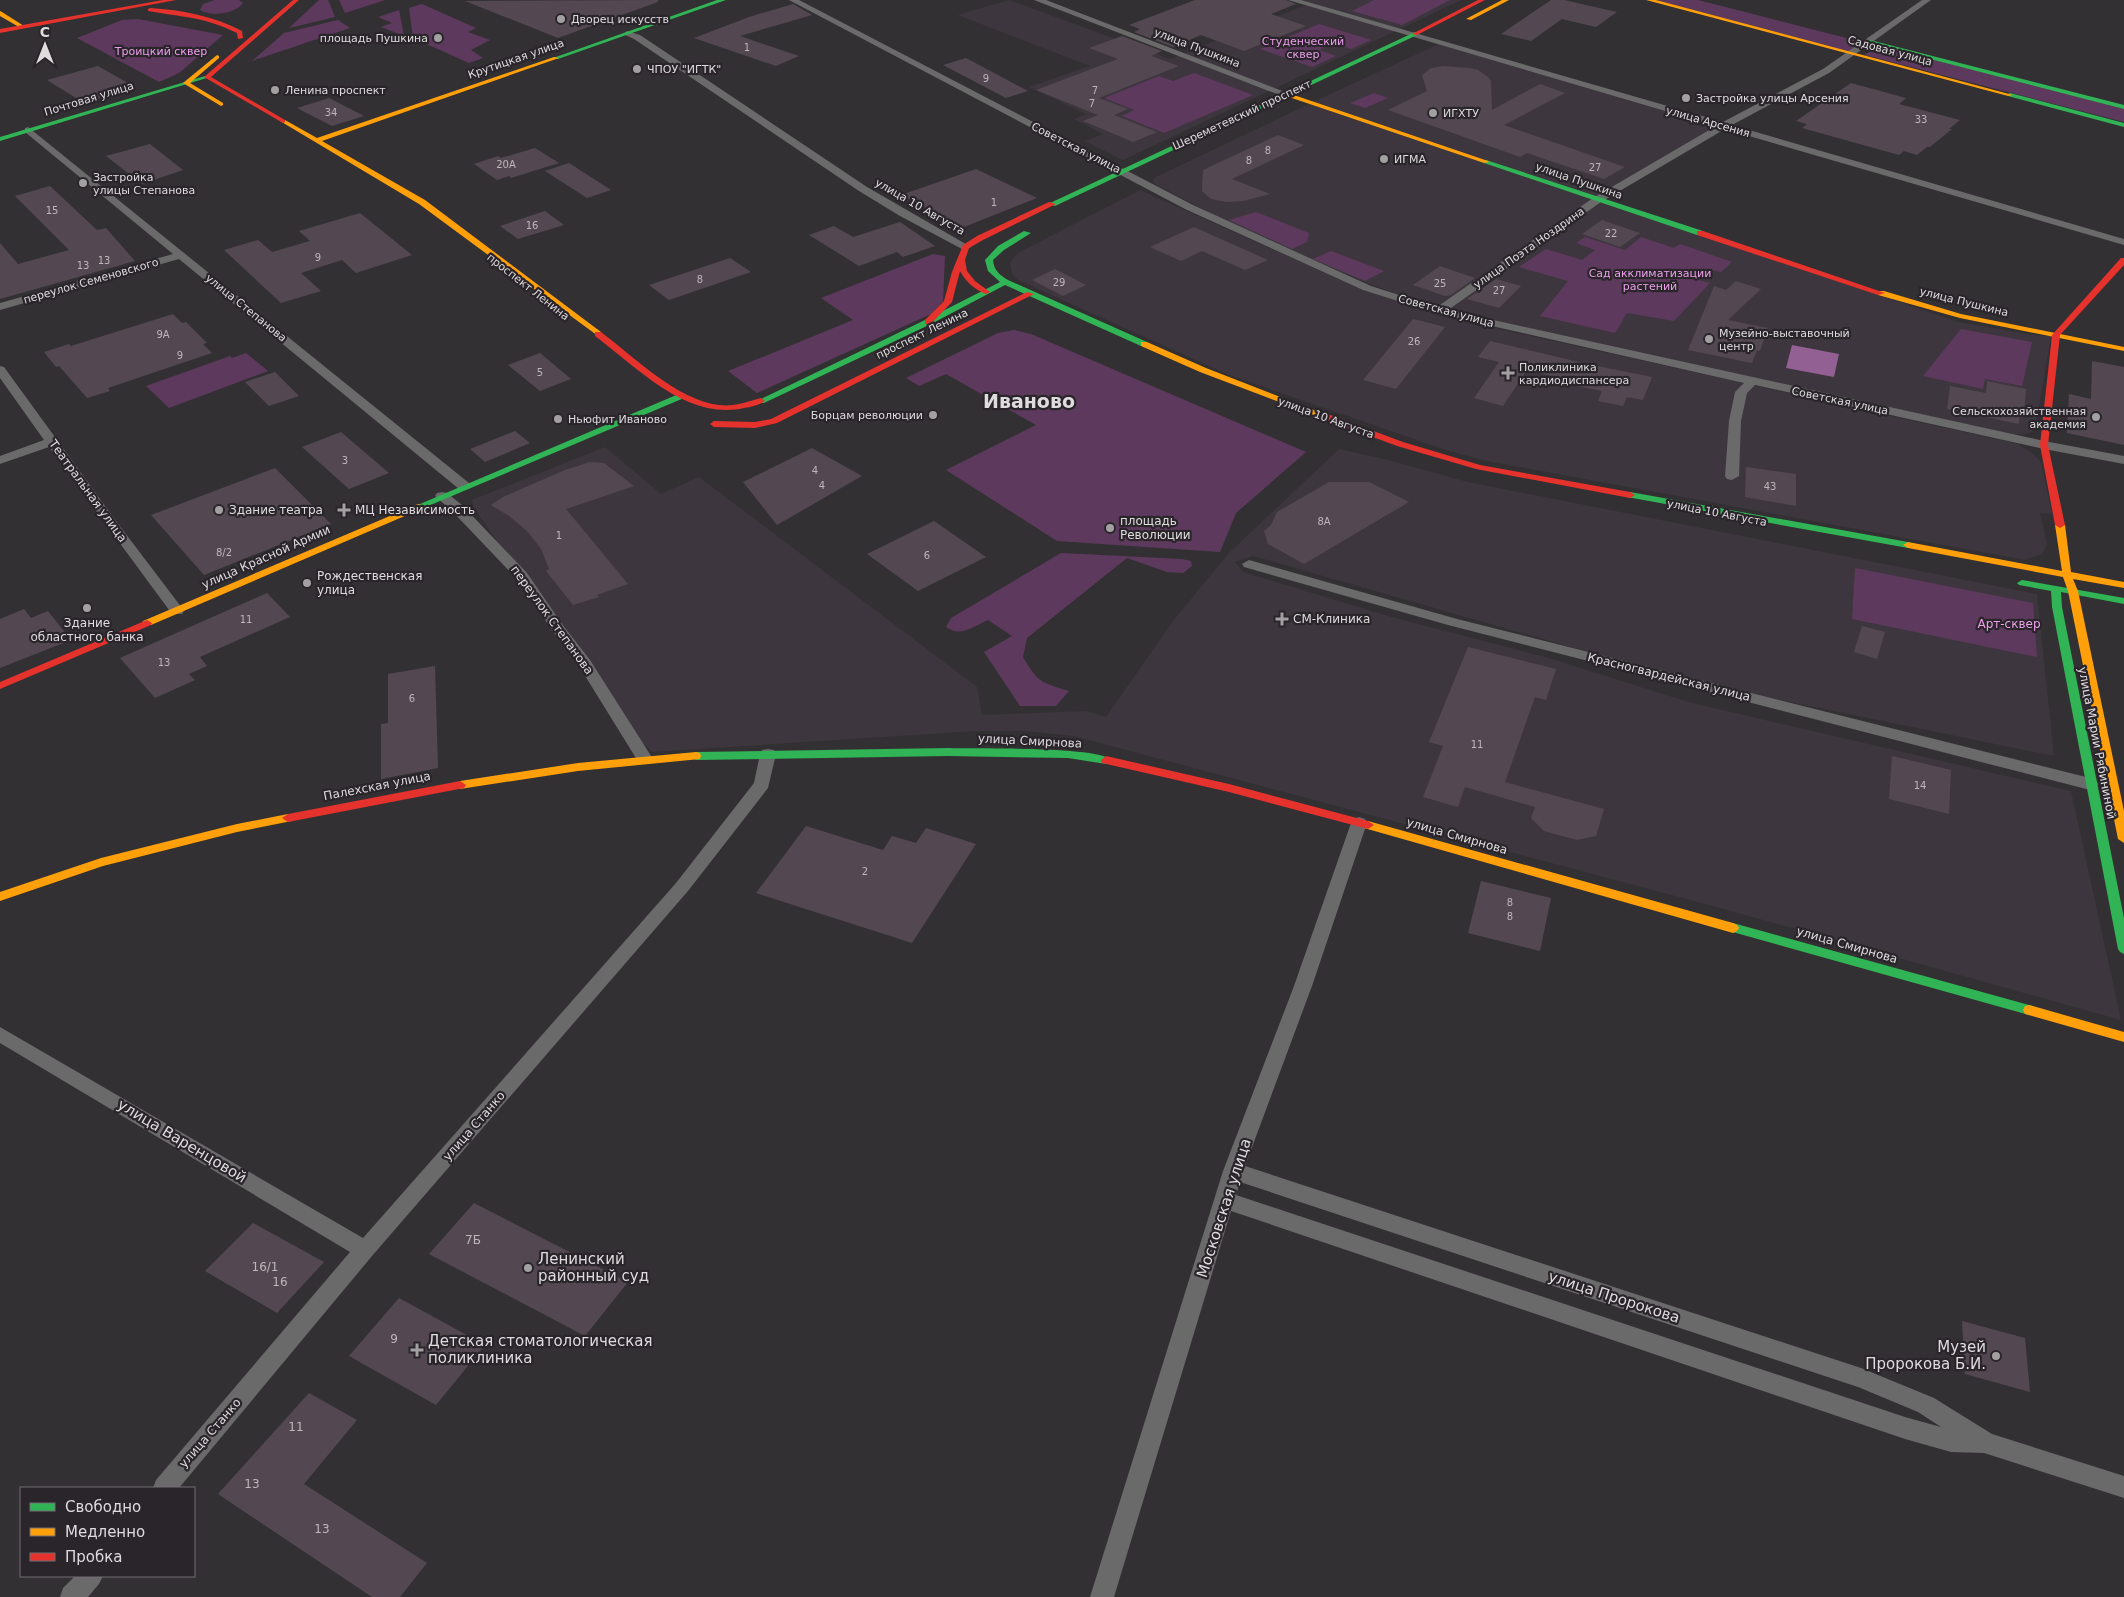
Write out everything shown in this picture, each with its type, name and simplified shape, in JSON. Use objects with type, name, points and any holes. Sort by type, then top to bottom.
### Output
[{"type":"main road","points":[[0,31],[173,0]]},
{"type":"main road","points":[[232,110],[186,83],[240,38],[279,0]]},
{"type":"main road","points":[[207,77],[296,0]]},
{"type":"main road","name":"Шереметевский проспект","points":[[966,247],[980,238],[1412,35],[1482,0]]},
{"type":"main road","name":"Шереметевский проспект","points":[[1288,106],[1428,40],[1506,0]]},
{"type":"main road","name":"Садовая улица","points":[[1649,0],[2124,125]]},
{"type":"main road","name":"Крутицкая улица","points":[[316,140],[627,34],[716,1]]},
{"type":"main road","points":[[82,15],[138,10],[172,11],[231,27],[240,32],[240,38]]},
{"type":"main road","points":[[0,13],[21,26]]},
{"type":"main road","name":"Садовая улица","points":[[1852,37],[2124,107]]},
{"type":"main road","name":"Почтовая улица","points":[[0,139],[207,77]]},
{"type":"main road","name":"проспект Ленина","points":[[207,77],[422,202],[681,396],[694,402],[721,408],[749,406],[928,322],[1005,282]]},
{"type":"main road","name":"улица Пушкина","points":[[1285,94],[1847,283],[1960,316],[2124,349]]},
{"type":"main road","points":[[1131,182],[1152,171]]},
{"type":"main road","name":"улица 10 Августа","points":[[1037,228],[1000,246],[992,255],[989,261],[990,270],[997,277],[1030,294],[1203,370],[1430,454],[1479,467],[2124,585]]},
{"type":"main road","name":"улица 10 Августа","points":[[961,260],[966,247]]},
{"type":"main road","points":[[961,260],[961,266],[966,277],[986,292],[1018,309]]},
{"type":"main road","name":"проспект Ленина","points":[[928,322],[948,302],[961,260]]},
{"type":"main road","points":[[2056,335],[2124,260]]},
{"type":"main road","name":"проспект Ленина","points":[[705,422],[750,425],[774,421],[980,320],[1018,309],[1030,294]]},
{"type":"main road","name":"улица Марии Рябининой","points":[[2056,335],[2044,445],[2063,541],[2066,575],[2073,591],[2121,809],[2124,839]]},
{"type":"main road","points":[[649,396],[674,412]]},
{"type":"main road","name":"улица Красной Армии","points":[[0,686],[464,486],[681,396]]},
{"type":"main road","points":[[2056,589],[2066,575]]},
{"type":"main road","points":[[2006,580],[2124,601]]},
{"type":"main road","name":"улица Марии Рябининой","points":[[2056,589],[2057,607],[2090,784],[2124,949]]},
{"type":"main road","name":"улица Смирнова","points":[[768,754],[948,752],[1068,754],[1108,760],[1229,788],[1358,822],[2124,1037]]},
{"type":"main road","name":"Палехская улица","points":[[0,896],[101,862],[237,828],[506,776],[645,759],[719,754],[768,754]]},
{"type":"street","name":"Советская улица","points":[[793,0],[1121,171],[1131,182],[1367,288],[1438,311],[1752,382],[2044,445],[2124,460]]},
{"type":"street","name":"улица Пушкина","points":[[1038,0],[1285,94]]},
{"type":"street","name":"улица Арсения","points":[[1292,0],[2124,242]]},
{"type":"street","name":"улица Поэта Ноздрина","points":[[1438,311],[1598,200],[1723,126],[1826,71],[1927,0]]},
{"type":"street","name":"улица 10 Августа","points":[[627,34],[637,37],[657,50],[863,189],[966,247]]},
{"type":"street","name":"улица Степанова","points":[[28,130],[464,486]]},
{"type":"street","name":"переулок Семеновского","points":[[0,307],[182,255]]},
{"type":"street","name":"Театральная улица","points":[[0,370],[177,611]]},
{"type":"street","points":[[1732,476],[1735,421],[1741,392],[1752,382]]},
{"type":"street","points":[[0,460],[52,442]]},
{"type":"street","name":"переулок Степанова","points":[[442,496],[457,508],[522,576],[585,663],[645,759]]},
{"type":"street","name":"Красногвардейская улица","points":[[1250,564],[1453,622],[2090,784]]},
{"type":"street","name":"улица Станко","points":[[165,1487],[365,1250],[682,887],[762,784],[768,754]]},
{"type":"street","name":"Московская улица","points":[[1102,1597],[1233,1171],[1303,986],[1358,822]]},
{"type":"street","name":"улица Варенцовой","points":[[0,1034],[365,1250]]},
{"type":"street","name":"улица Пророкова","points":[[1233,1171],[1862,1378],[1926,1405],[1986,1443]]},
{"type":"street","name":"улица Пророкова","points":[[1225,1200],[1905,1428],[1951,1441],[1986,1443],[2124,1487]]},
{"type":"street","points":[[72,1597],[90,1577]]},
{"type":"shaded area","points":[[1009,0],[1170,59],[1311,3],[1302,0],[1461,0],[1123,160],[1085,141],[1103,134],[1074,119],[1086,114],[1029,87],[1090,66],[958,15]]},
{"type":"shaded area","points":[[1439,44],[1717,127],[1600,200],[1311,103]]},
{"type":"shaded area","points":[[1309,104],[1599,201],[1439,308],[1369,284],[1231,224],[1155,184],[1153,180],[1156,177]]},
{"type":"shaded area","points":[[1140,190],[1363,290],[1458,320],[2018,444],[2041,462],[2052,514],[2040,513],[2047,544],[2042,554],[2025,560],[1482,460],[1443,449],[1229,375],[1018,280],[1012,274],[1010,262],[1018,253]]},
{"type":"shaded area","points":[[1602,202],[1958,322],[2032,335],[2051,336],[2035,430],[2026,434],[2012,434],[1443,310],[1525,252]]},
{"type":"shaded area","points":[[1792,345],[1839,354],[1834,377],[1786,368]]},
{"type":"shaded area","points":[[605,447],[661,494],[699,477],[977,687],[982,715],[1086,711],[1106,717],[1173,621],[1230,552],[1339,449],[1468,482],[2037,594],[2054,756],[1693,682],[1253,556],[1235,562],[1243,572],[1395,618],[1549,658],[1688,702],[2071,791],[2121,1020],[1724,909],[1074,736],[1024,731],[975,731],[652,752],[638,738],[506,554],[474,508],[472,500]]},
{"type":"green space","points":[[215,0],[239,0],[243,3],[234,10],[223,13],[216,14],[200,10],[203,4]]},
{"type":"green space","points":[[319,0],[328,0],[335,17],[289,28]]},
{"type":"green space","points":[[339,0],[385,0],[345,13]]},
{"type":"green space","points":[[1374,0],[1450,0],[1402,25],[1352,11]]},
{"type":"green space","points":[[1655,0],[1698,0],[1866,43],[1849,52]]},
{"type":"green space","points":[[422,4],[476,28],[468,32],[490,40],[471,50],[483,58],[469,63],[413,38],[409,8]]},
{"type":"green space","points":[[399,10],[404,36],[381,27],[392,23],[378,17]]},
{"type":"green space","name":"Троицкий сквер","points":[[138,19],[223,35],[179,73],[159,82],[77,38],[122,20]]},
{"type":"green space","points":[[338,20],[350,28],[252,61],[284,33]]},
{"type":"green space","name":"Студенческий сквер","points":[[1319,24],[1371,40],[1351,49],[1333,43],[1319,50],[1336,56],[1312,67],[1260,49]]},
{"type":"green space","points":[[1880,46],[2124,108],[2124,122],[1864,55]]},
{"type":"green space","points":[[1194,73],[1253,95],[1164,133],[1122,116],[1134,110],[1104,98],[1159,76],[1173,81]]},
{"type":"green space","points":[[1374,93],[1388,98],[1365,108],[1350,103]]},
{"type":"green space","points":[[1256,212],[1309,233],[1307,242],[1292,249],[1229,220]]},
{"type":"green space","name":"Сад акклиматизации растений","points":[[1585,237],[1625,250],[1641,237],[1674,248],[1680,244],[1732,262],[1721,272],[1707,269],[1698,280],[1710,283],[1674,321],[1627,313],[1615,333],[1540,316],[1568,281],[1519,267],[1546,249],[1582,260],[1595,250],[1576,243]]},
{"type":"green space","points":[[1331,251],[1384,271],[1365,281],[1313,259]]},
{"type":"green space","points":[[933,254],[945,256],[943,301],[931,314],[757,393],[728,371],[853,320],[821,298]]},
{"type":"green space","points":[[1961,329],[2032,342],[2022,386],[1985,379],[1983,389],[1923,376]]},
{"type":"green space","points":[[1014,330],[1031,334],[1306,452],[1236,513],[1220,552],[1057,541],[946,470],[1036,425],[946,374],[919,386],[906,378],[998,333]]},
{"type":"green space","points":[[246,353],[268,371],[169,408],[146,386],[230,356],[232,358]]},
{"type":"green space","points":[[1061,553],[1182,559],[1191,561],[1192,566],[1183,573],[1167,572],[1127,558],[1027,638],[1023,657],[1032,672],[1046,683],[1069,691],[1056,706],[1020,706],[984,652],[1012,636],[988,620],[973,628],[962,631],[946,627],[951,618]]},
{"type":"green space","name":"Арт-сквер","points":[[1855,568],[2033,603],[2037,657],[1852,619]]},
{"type":"building","name":"Дворец искусств","points":[[658,0],[658,2],[558,38],[465,1]]},
{"type":"building","points":[[1195,0],[1286,0],[1296,4],[1271,14],[1306,26],[1244,51],[1201,35],[1173,47],[1134,32],[1140,29],[1129,25]]},
{"type":"building","points":[[1551,0],[1564,0],[1617,12],[1596,27],[1562,19],[1531,41],[1501,34]]},
{"type":"building","points":[[793,4],[812,15],[740,36],[799,56],[776,66],[694,38],[749,17]]},
{"type":"building","points":[[1122,36],[1162,51],[1151,56],[1179,66],[1099,98],[1128,109],[1114,115],[1157,132],[1133,142],[1083,121],[1098,115],[1036,90],[1118,59],[1089,48]]},
{"type":"building","points":[[966,58],[1028,91],[1006,98],[943,65]]},
{"type":"building","points":[[98,66],[135,87],[84,103],[47,80]]},
{"type":"building","name":"ИГХТУ","points":[[1444,66],[1478,70],[1488,77],[1491,81],[1492,110],[1540,84],[1565,93],[1504,125],[1625,167],[1604,179],[1527,153],[1520,157],[1388,110],[1427,91],[1422,75],[1431,68]]},
{"type":"building","points":[[1851,83],[1906,98],[1899,104],[1960,120],[1930,147],[1927,147],[1917,155],[1904,151],[1899,155],[1802,128],[1807,124],[1796,121]]},
{"type":"building","points":[[329,98],[364,116],[332,126],[297,108]]},
{"type":"building","points":[[1278,135],[1304,145],[1232,179],[1270,194],[1243,201],[1226,202],[1211,199],[1202,191],[1203,170]]},
{"type":"building","points":[[150,144],[183,170],[142,184],[106,156]]},
{"type":"building","points":[[535,148],[559,163],[511,178],[509,176],[497,180],[474,164],[498,156],[501,158]]},
{"type":"building","points":[[569,163],[611,190],[587,198],[545,171]]},
{"type":"building","points":[[976,169],[1037,198],[964,227],[901,195]]},
{"type":"building","points":[[50,186],[97,230],[106,228],[135,261],[0,299],[0,243],[18,264],[69,250],[15,196]]},
{"type":"building","points":[[545,211],[564,225],[518,239],[500,226]]},
{"type":"building","points":[[360,213],[412,255],[356,273],[342,260],[301,273],[321,291],[281,303],[224,250],[258,240],[272,252],[310,241],[299,231]]},
{"type":"building","points":[[1602,220],[1640,233],[1620,247],[1582,234]]},
{"type":"building","points":[[900,222],[935,246],[903,257],[897,252],[859,266],[809,235],[834,226],[853,237]]},
{"type":"building","points":[[1194,227],[1268,260],[1245,270],[1202,251],[1181,261],[1150,247]]},
{"type":"building","points":[[730,258],[751,272],[669,300],[649,285]]},
{"type":"building","points":[[1440,266],[1475,278],[1451,295],[1445,296],[1413,285]]},
{"type":"building","points":[[1055,269],[1086,285],[1063,296],[1032,280]]},
{"type":"building","points":[[1496,279],[1521,286],[1499,308],[1467,299]]},
{"type":"building","name":"Музейно-выставочный центр","points":[[1736,281],[1761,289],[1728,320],[1768,328],[1760,351],[1757,350],[1752,363],[1688,350],[1714,286],[1726,290]]},
{"type":"building","points":[[173,314],[182,323],[186,322],[207,343],[203,344],[212,353],[108,388],[110,391],[87,398],[44,352],[69,344],[71,346]]},
{"type":"building","points":[[1413,319],[1445,327],[1396,389],[1363,380]]},
{"type":"building","points":[[1490,341],[1652,377],[1643,400],[1627,397],[1623,406],[1598,401],[1602,391],[1577,386],[1579,383],[1527,370],[1503,406],[1474,398],[1499,362],[1478,357]]},
{"type":"building","points":[[540,353],[571,379],[540,391],[508,365]]},
{"type":"building","name":"Сельскохозяйственная академия","points":[[2092,361],[2124,367],[2124,445],[2067,433],[2069,394],[2091,399]]},
{"type":"building","points":[[275,372],[299,396],[269,406],[245,382]]},
{"type":"building","points":[[1987,381],[2026,389],[2024,413],[2020,412],[2019,424],[1947,409],[1950,386],[1986,393]]},
{"type":"building","points":[[515,431],[530,443],[485,462],[470,449]]},
{"type":"building","points":[[341,432],[389,473],[349,489],[302,447]]},
{"type":"building","points":[[812,448],[862,476],[777,525],[743,482]]},
{"type":"building","points":[[590,462],[604,463],[634,486],[566,509],[628,584],[597,595],[599,597],[573,605],[546,571],[549,569],[541,549],[528,532],[509,516],[491,505],[503,497],[565,470]]},
{"type":"building","points":[[1746,467],[1796,474],[1796,506],[1745,497]]},
{"type":"building","points":[[275,468],[331,524],[204,575],[151,515]]},
{"type":"building","points":[[1329,482],[1369,482],[1409,502],[1304,564],[1268,544],[1264,531],[1271,525],[1277,512]]},
{"type":"building","points":[[934,521],[986,557],[918,591],[867,554]]},
{"type":"building","points":[[267,593],[290,617],[200,657],[207,666],[189,674],[195,680],[155,698],[120,658]]},
{"type":"building","points":[[24,609],[31,618],[48,611],[71,640],[0,668],[0,619]]},
{"type":"building","points":[[1862,626],[1885,632],[1877,659],[1854,652]]},
{"type":"building","points":[[1468,647],[1556,669],[1546,700],[1535,697],[1505,782],[1604,809],[1596,836],[1577,840],[1544,831],[1531,818],[1535,807],[1465,787],[1458,807],[1423,797],[1443,746],[1429,742]]},
{"type":"building","points":[[435,666],[438,768],[381,779],[381,724],[388,723],[388,674]]},
{"type":"building","points":[[1892,756],[1951,770],[1949,814],[1889,799]]},
{"type":"building","points":[[806,826],[883,850],[892,836],[916,843],[926,828],[976,844],[912,943],[756,893]]},
{"type":"building","points":[[1481,881],[1551,898],[1540,951],[1468,933]]},
{"type":"building","name":"Ленинский районный суд","points":[[474,1203],[628,1282],[585,1336],[429,1254]]},
{"type":"building","points":[[253,1223],[324,1262],[277,1313],[205,1271]]},
{"type":"building","name":"Детская стоматологическая поликлиника","points":[[399,1298],[485,1345],[436,1405],[349,1356]]},
{"type":"building","name":"Музей Пророкова Б.И.","points":[[1962,1321],[2025,1338],[2030,1392],[1965,1374]]},
{"type":"building","points":[[309,1393],[357,1420],[304,1484],[427,1563],[400,1597],[372,1597],[218,1494]]},
{"type":"traffic: fast","points":[[556,58],[723,0]]},
{"type":"traffic: fast","points":[[1052,204],[1415,34]]},
{"type":"traffic: fast","points":[[1870,42],[2124,107]]},
{"type":"traffic: fast","points":[[0,139],[207,77]]},
{"type":"traffic: fast","points":[[2010,95],[2124,125]]},
{"type":"traffic: fast","points":[[1486,162],[1700,233]]},
{"type":"traffic: fast","points":[[1005,282],[992,271],[989,260],[1001,248],[1027,233]]},
{"type":"traffic: fast","points":[[761,401],[928,322],[1005,282],[1144,344]]},
{"type":"traffic: fast","points":[[418,507],[681,396]]},
{"type":"traffic: fast","points":[[1630,495],[1908,545]]},
{"type":"traffic: fast","points":[[2022,583],[2056,589],[2057,607],[2124,949]]},
{"type":"traffic: fast","points":[[2060,589],[2124,601]]},
{"type":"traffic: fast","points":[[696,756],[948,752],[1068,754],[1106,760]]},
{"type":"traffic: fast","points":[[1733,928],[2029,1010]]},
{"type":"traffic: slow","points":[[1469,19],[1506,0]]},
{"type":"traffic: slow","points":[[1649,0],[2010,95]]},
{"type":"traffic: slow","points":[[0,13],[21,26]]},
{"type":"traffic: slow","points":[[217,57],[186,83],[221,104]]},
{"type":"traffic: slow","points":[[316,141],[556,58]]},
{"type":"traffic: slow","points":[[1285,94],[1486,162]]},
{"type":"traffic: slow","points":[[283,121],[422,202],[598,334]]},
{"type":"traffic: slow","points":[[1881,293],[1960,316],[2124,349]]},
{"type":"traffic: slow","points":[[1144,344],[1203,370],[1325,416]]},
{"type":"traffic: slow","points":[[147,623],[418,507]]},
{"type":"traffic: slow","points":[[2060,525],[2067,575],[2073,591],[2124,839]]},
{"type":"traffic: slow","points":[[1908,545],[2124,585]]},
{"type":"traffic: slow","points":[[460,785],[578,767],[696,756]]},
{"type":"traffic: slow","points":[[0,897],[101,862],[237,828],[288,818]]},
{"type":"traffic: slow","points":[[1368,825],[1733,928]]},
{"type":"traffic: slow","points":[[2029,1010],[2124,1037]]},
{"type":"traffic: jam","points":[[0,31],[173,0]]},
{"type":"traffic: jam","points":[[283,121],[207,77],[296,0]]},
{"type":"traffic: jam","points":[[1415,34],[1482,0]]},
{"type":"traffic: jam","points":[[150,10],[185,13],[218,22],[240,32],[240,38]]},
{"type":"traffic: jam","points":[[928,322],[948,302],[956,272],[966,247],[980,238],[1052,204]]},
{"type":"traffic: jam","points":[[1700,233],[1881,293]]},
{"type":"traffic: jam","points":[[961,260],[964,271],[969,279],[986,292]]},
{"type":"traffic: jam","points":[[2060,525],[2044,445],[2056,335],[2124,260]]},
{"type":"traffic: jam","points":[[714,424],[755,425],[774,421],[1030,294]]},
{"type":"traffic: jam","points":[[598,334],[672,389],[704,405],[730,408],[761,401]]},
{"type":"traffic: jam","points":[[1325,416],[1400,444],[1479,467],[1630,495]]},
{"type":"traffic: jam","points":[[0,686],[147,623]]},
{"type":"traffic: jam","points":[[1106,760],[1229,788],[1368,825]]},
{"type":"traffic: jam","points":[[288,818],[460,785]]},
{"type":"place","name":"Дворец искусств","points":[[561,19]]},
{"type":"place","name":"площадь Пушкина","points":[[438,38]]},
{"type":"place","name":"ЧПОУ \"ИГТК\"","points":[[637,69]]},
{"type":"place","name":"Ленина проспект","points":[[275,90]]},
{"type":"place","name":"Застройка улицы Арсения","points":[[1686,98]]},
{"type":"place","name":"ИГХТУ","points":[[1433,113]]},
{"type":"place","name":"ИГМА","points":[[1384,159]]},
{"type":"place","name":"Застройка улицы Степанова","points":[[83,183]]},
{"type":"place","name":"Музейно-выставочный центр","points":[[1709,339]]},
{"type":"place","name":"Поликлиника кардиодиспансера","points":[[1508,373]]},
{"type":"place","name":"Борцам революции","points":[[933,415]]},
{"type":"place","name":"Сельскохозяйственная академия","points":[[2096,417]]},
{"type":"place","name":"Ньюфит Иваново","points":[[558,419]]},
{"type":"place","name":"Здание театра","points":[[219,510]]},
{"type":"place","name":"МЦ Независимость","points":[[344,510]]},
{"type":"place","name":"площадь Революции","points":[[1110,528]]},
{"type":"place","name":"Рождественская улица","points":[[307,583]]},
{"type":"place","name":"Здание областного банка","points":[[87,608]]},
{"type":"place","name":"СМ-Клиника","points":[[1282,619]]},
{"type":"place","name":"Ленинский районный суд","points":[[528,1268]]},
{"type":"place","name":"Детская стоматологическая поликлиника","points":[[417,1350]]},
{"type":"place","name":"Музей Пророкова Б.И.","points":[[1996,1356]]},
{"type":"district","name":"Иваново","points":[[1029,401]]}]
